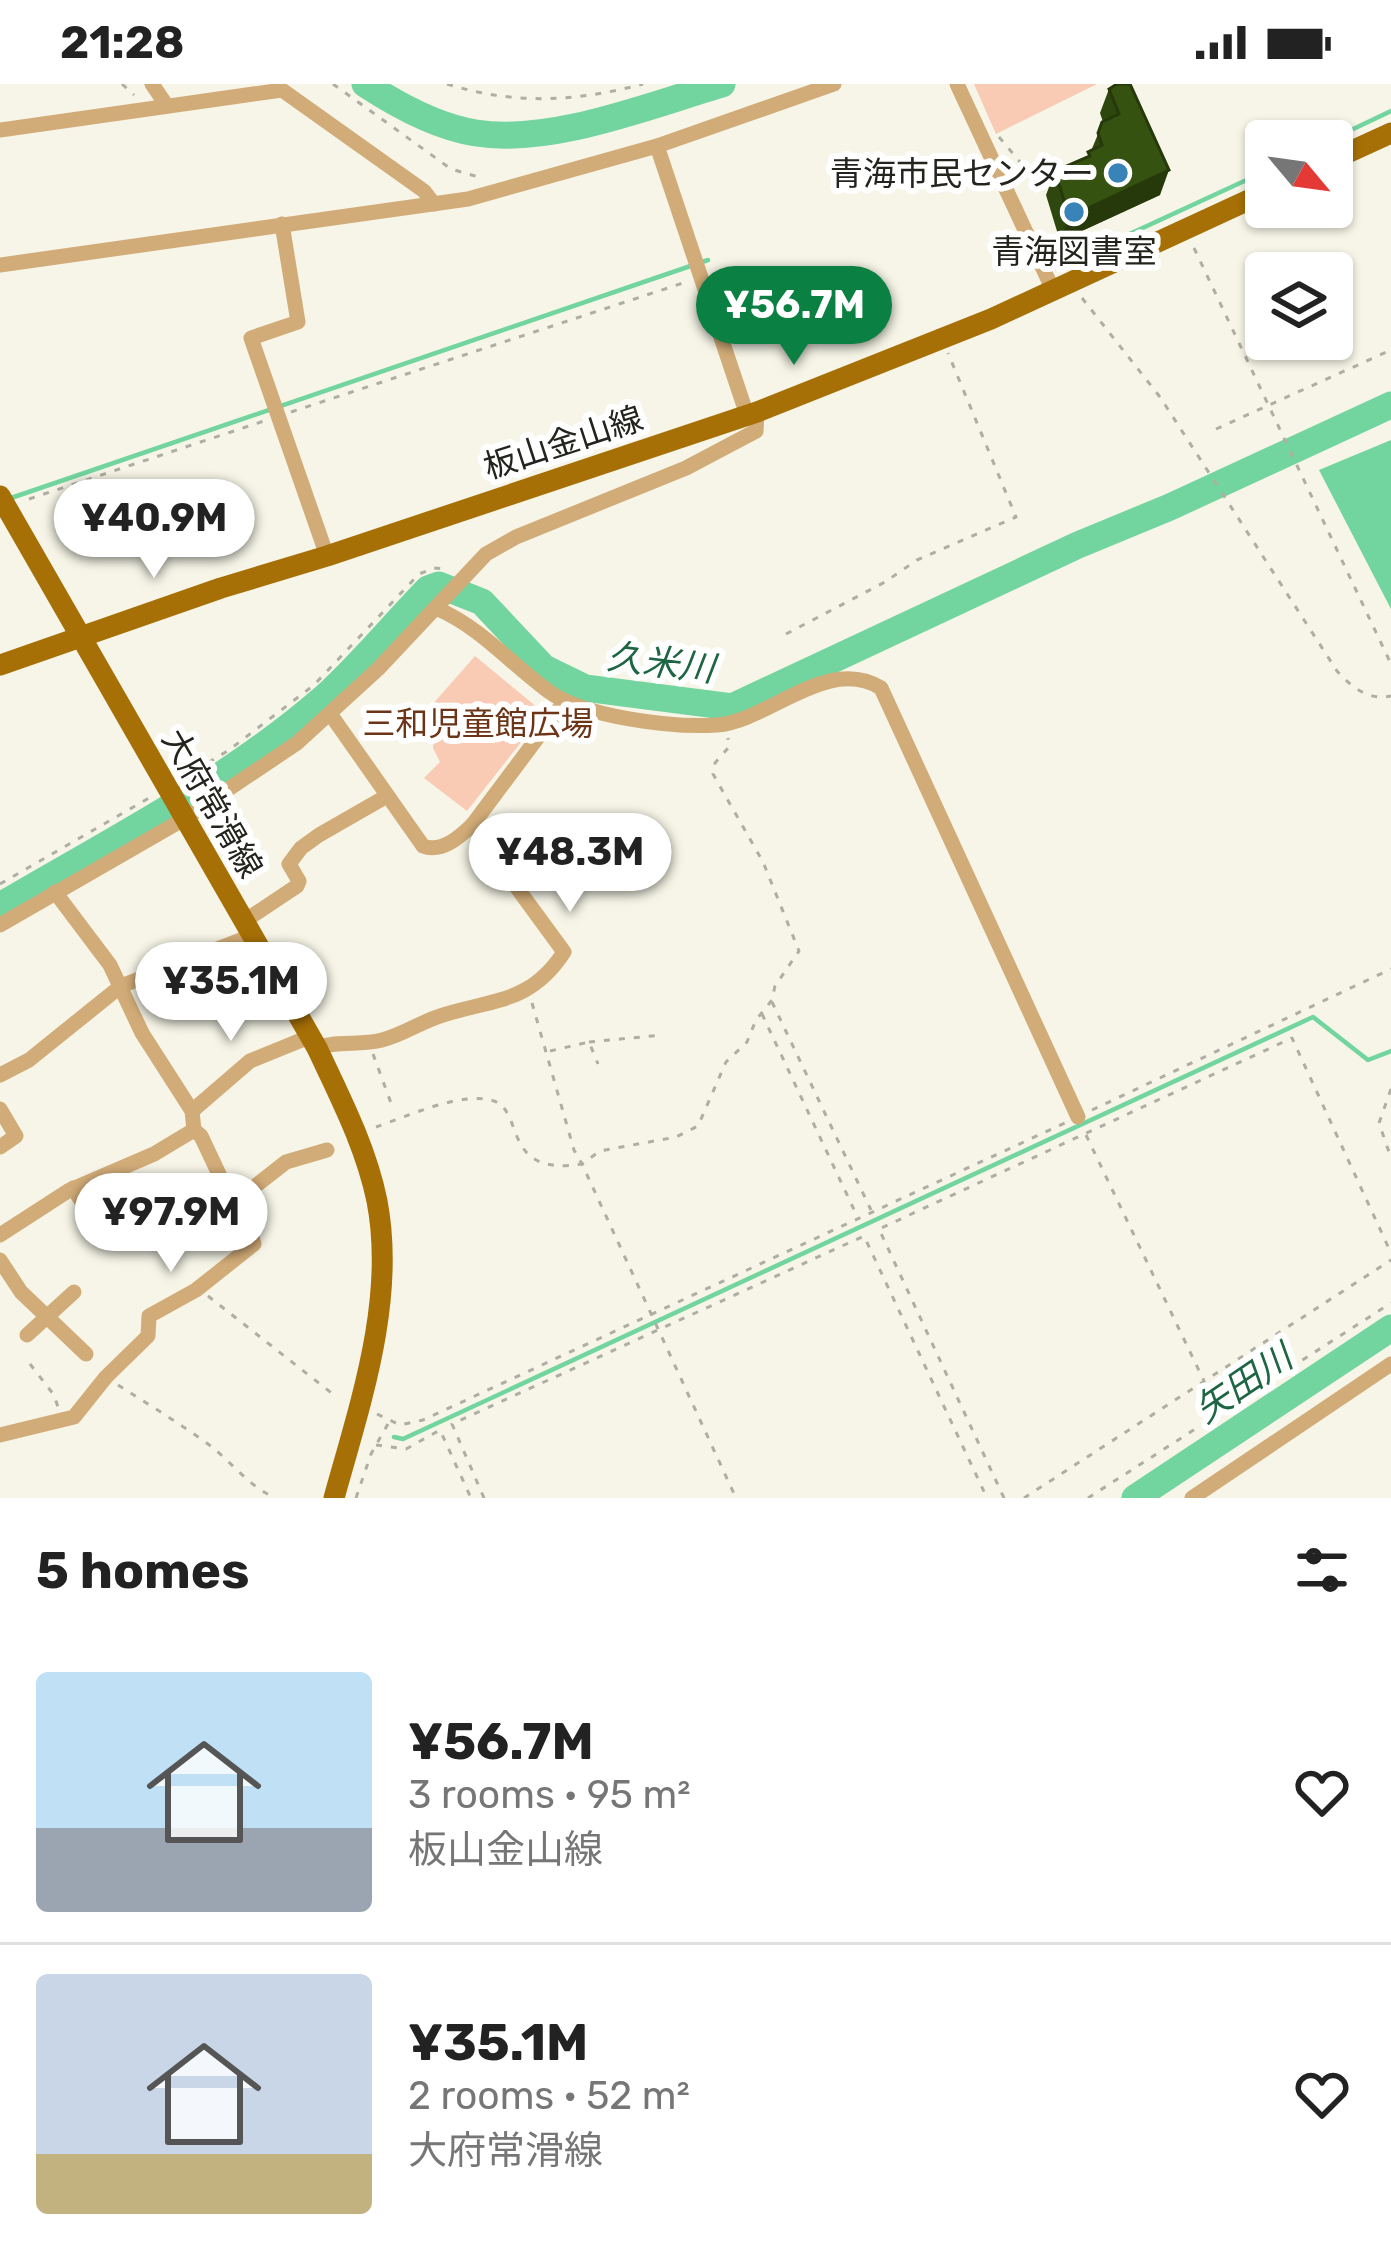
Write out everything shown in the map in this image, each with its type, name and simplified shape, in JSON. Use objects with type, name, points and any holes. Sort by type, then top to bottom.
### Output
[{"type":"main road","points":[[1353,150],[1391,133]]},
{"type":"main road","name":"板山金山線","points":[[0,665],[752,414],[942,340],[1245,201]]},
{"type":"main road","name":"大府常滑線","points":[[0,496],[312,1042],[359,1140],[378,1203],[376,1331],[334,1498]]},
{"type":"street","points":[[152,84],[167,106]]},
{"type":"street","points":[[0,266],[468,199],[657,146],[835,84]]},
{"type":"street","points":[[956,84],[1063,286]]},
{"type":"street","points":[[0,130],[282,90],[424,191],[434,204]]},
{"type":"street","points":[[1,923],[184,819],[297,743],[437,609],[486,554],[516,537],[627,494],[756,430],[657,146]]},
{"type":"street","points":[[282,224],[298,322],[251,338],[327,556]]},
{"type":"street","points":[[437,609],[479,632],[565,701],[586,709],[675,724],[723,724],[817,687],[862,679],[881,688],[1078,1117]]},
{"type":"street","points":[[331,715],[428,849],[460,837],[473,824],[565,701]]},
{"type":"street","points":[[0,1075],[29,1060],[122,986],[247,929],[297,886],[289,864],[301,848],[387,796]]},
{"type":"street","points":[[192,1111],[250,1061],[312,1042],[409,1037],[435,1011],[510,999],[554,968],[564,952],[473,824]]},
{"type":"street","points":[[0,1435],[74,1418],[106,1377],[148,1336],[149,1316],[199,1288],[254,1244],[240,1198],[226,1189],[194,1130],[192,1111],[156,1058],[122,986],[55,892]]},
{"type":"street","points":[[0,1109],[23,1133],[0,1147]]},
{"type":"street","points":[[0,1235],[73,1188],[174,1144],[194,1130]]},
{"type":"street","points":[[240,1198],[286,1162],[327,1150]]},
{"type":"street","points":[[73,1188],[87,1210]]},
{"type":"street","points":[[0,1260],[21,1292],[86,1354]]},
{"type":"street","points":[[27,1335],[74,1292]]},
{"type":"street","points":[[1192,1498],[1391,1364]]},
{"type":"path","points":[[333,84],[451,169],[482,178]]},
{"type":"path","points":[[448,84],[496,97],[561,100],[643,84]]},
{"type":"path","points":[[996,134],[1052,200]]},
{"type":"path","points":[[1186,230],[1391,664]]},
{"type":"path","points":[[1080,232],[1108,265]]},
{"type":"path","points":[[29,499],[699,277]]},
{"type":"path","points":[[1063,286],[1076,291],[1146,377],[1349,685],[1378,698],[1391,696]]},
{"type":"path","points":[[786,634],[917,560],[1016,517],[942,340]]},
{"type":"path","points":[[1216,429],[1391,350]]},
{"type":"path","points":[[0,884],[119,819],[293,704],[337,664],[419,574],[434,568],[466,574]]},
{"type":"path","points":[[376,1127],[447,1102],[490,1100],[502,1107],[519,1145],[536,1160],[564,1167],[582,1164],[600,1151],[676,1137],[698,1126],[726,1062],[747,1042],[799,951],[763,862],[713,774],[729,747],[723,724]]},
{"type":"path","points":[[360,1404],[400,1424],[423,1420],[1391,969]]},
{"type":"path","points":[[528,990],[574,1150],[736,1498]]},
{"type":"path","points":[[772,1000],[872,1212]]},
{"type":"path","points":[[761,1013],[858,1218]]},
{"type":"path","points":[[549,1052],[589,1042],[663,1036]]},
{"type":"path","points":[[1004,1498],[879,1229],[1292,1038],[1391,1256],[1205,1383],[1024,1498]]},
{"type":"path","points":[[368,1042],[391,1103]]},
{"type":"path","points":[[589,1042],[598,1064]]},
{"type":"path","points":[[1391,1089],[1379,1124],[1391,1159]]},
{"type":"path","points":[[1085,1133],[1205,1383]]},
{"type":"path","points":[[484,1498],[452,1424],[861,1237],[867,1238],[988,1498]]},
{"type":"path","points":[[199,1288],[334,1395]]},
{"type":"path","points":[[1088,1498],[1391,1303]]},
{"type":"path","points":[[30,1364],[54,1395],[62,1420]]},
{"type":"path","points":[[106,1377],[209,1445],[250,1477],[255,1488],[276,1498]]},
{"type":"path","points":[[356,1498],[390,1421]]},
{"type":"path","points":[[376,1445],[406,1449],[440,1430],[471,1498]]},
{"type":"green space","points":[[974,84],[1097,84],[996,134]]},
{"type":"green space","name":"三和児童館広場","points":[[475,656],[544,713],[467,811],[424,778],[440,762],[433,748],[434,736],[410,730]]},
{"type":"shaded area","points":[[1391,440],[1391,609],[1319,470]]},
{"type":"building","name":"青海市民センター","points":[[1130,84],[1169,170],[1069,217],[1055,171],[1090,156],[1088,152],[1102,145],[1098,133],[1102,122],[1119,114],[1109,89]]},
{"type":"waterway","points":[[365,84],[447,126],[505,135],[600,121],[722,84]]},
{"type":"waterway","points":[[1353,129],[1391,111]]},
{"type":"waterway","points":[[1056,268],[1245,181]]},
{"type":"waterway","points":[[11,498],[708,260]]},
{"type":"waterway","name":"久米川","points":[[0,906],[250,756],[326,696],[428,589],[439,585],[482,602],[544,668],[585,688],[732,707],[1391,405]]},
{"type":"waterway","points":[[394,1437],[403,1439],[1313,1017],[1368,1060],[1391,1051]]},
{"type":"waterway","name":"矢田川","points":[[1135,1498],[1391,1328]]},
{"type":"place","name":"青海市民センター","points":[[1118,173]]},
{"type":"place","name":"青海図書室","points":[[1074,212]]}]
